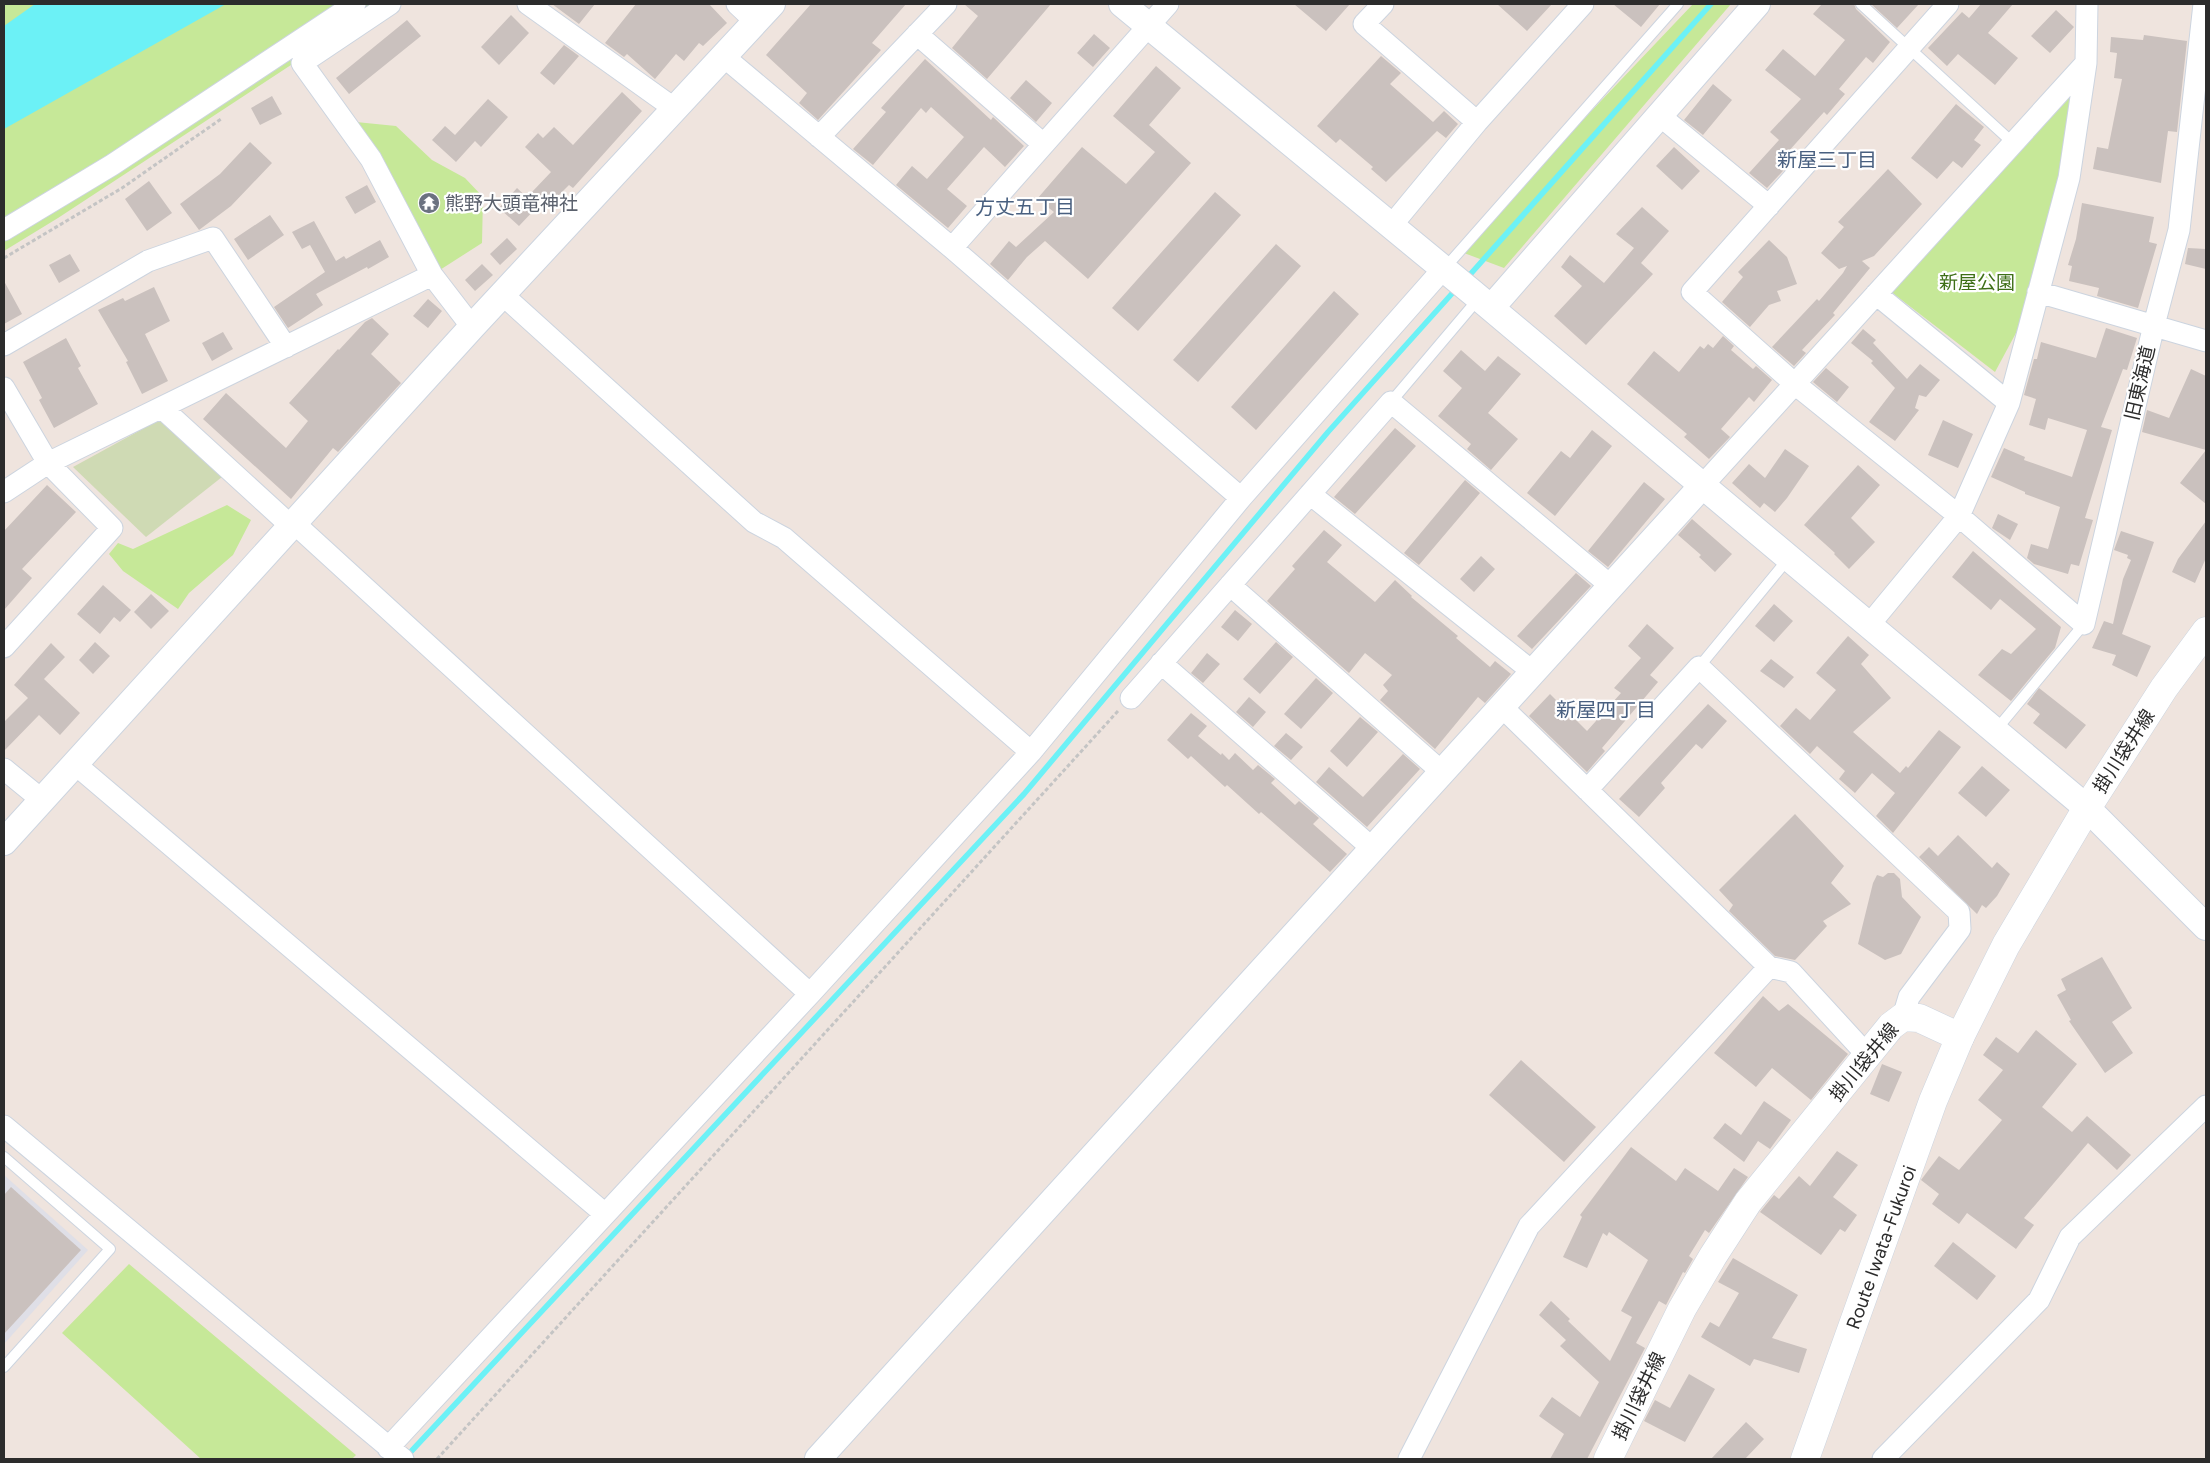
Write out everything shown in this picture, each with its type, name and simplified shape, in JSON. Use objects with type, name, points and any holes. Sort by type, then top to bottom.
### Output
[{"type":"main road","name":"掛川袋井線","points":[[1608,1459],[1682,1310],[1712,1256],[1748,1202],[1891,1026],[1903,1017],[1919,1018],[1960,1037],[2006,945],[2088,808],[2164,688],[2206,631]]},
{"type":"main road","name":"Route Iwata-Fukuroi","points":[[1804,1459],[1933,1101],[1960,1037]]},
{"type":"street","points":[[4,230],[112,165],[355,4]]},
{"type":"street","points":[[390,4],[302,63],[371,159],[432,275],[472,327]]},
{"type":"street","points":[[528,4],[675,109]]},
{"type":"street","points":[[818,138],[946,4]]},
{"type":"street","points":[[1122,4],[1481,300],[2088,808],[2206,927]]},
{"type":"street","points":[[952,248],[1168,4]]},
{"type":"street","points":[[1383,4],[1364,24],[1477,122]]},
{"type":"street","points":[[1391,226],[1477,122],[1583,4]]},
{"type":"street","points":[[1481,300],[1659,115],[1757,4]]},
{"type":"street","points":[[1948,4],[1692,292],[1795,384],[1959,516],[2084,624]]},
{"type":"street","points":[[1869,625],[1959,516],[2009,403],[2069,178],[2086,63],[2087,4]]},
{"type":"street","name":"旧東海道","points":[[2084,624],[2154,325],[2179,230],[2204,4]]},
{"type":"street","points":[[4,842],[472,327],[723,56],[755,10]]},
{"type":"street","points":[[917,34],[1043,144]]},
{"type":"street","points":[[723,56],[818,138],[952,248],[1241,498]]},
{"type":"street","points":[[818,1459],[2086,63]]},
{"type":"street","points":[[1659,115],[1769,206]]},
{"type":"street","points":[[4,345],[148,261],[213,238],[286,347]]},
{"type":"street","points":[[4,1126],[395,1453],[606,1214],[1031,752],[1241,498],[1447,272]]},
{"type":"street","points":[[4,492],[48,463],[432,275]]},
{"type":"street","points":[[2038,292],[2206,340]]},
{"type":"street","points":[[503,294],[754,522],[784,538],[1031,752]]},
{"type":"street","points":[[1876,294],[2009,403]]},
{"type":"street","points":[[4,388],[48,463],[112,528],[4,647]]},
{"type":"street","points":[[1131,698],[1391,402],[1610,586]]},
{"type":"street","points":[[162,408],[810,994]]},
{"type":"street","points":[[1310,494],[1533,672]]},
{"type":"street","points":[[1230,585],[1442,772]]},
{"type":"street","points":[[1161,663],[1372,848]]},
{"type":"street","points":[[1587,790],[1699,666],[1959,912],[1960,929],[1909,997],[1903,1017]]},
{"type":"street","points":[[1501,706],[1770,967],[1791,972],[1868,1056]]},
{"type":"street","points":[[75,764],[606,1214]]},
{"type":"street","points":[[4,769],[42,800]]},
{"type":"street","points":[[1409,1459],[1529,1226],[1770,967]]},
{"type":"street","points":[[1883,1459],[2039,1300],[2070,1237],[2206,1106]]},
{"type":"lane","points":[[1447,272],[1678,4]]},
{"type":"lane","points":[[1861,4],[2013,143]]},
{"type":"lane","points":[[1391,402],[1481,300]]},
{"type":"lane","points":[[1699,666],[1789,559]]},
{"type":"lane","name":"旧東海道","points":[[1996,730],[2084,624]]},
{"type":"lane","points":[[4,1157],[110,1250],[4,1367]]},
{"type":"path","points":[[437,1459],[1131,698]]},
{"type":"shaded area","points":[[4,1175],[88,1250],[4,1344]]},
{"type":"green space","points":[[4,4],[384,4],[58,218],[4,251]]},
{"type":"green space","points":[[1693,4],[1731,4],[1504,268],[1464,253],[1469,240]]},
{"type":"green space","name":"新屋公園","points":[[2086,63],[2038,292],[1995,372],[1890,291]]},
{"type":"green space","points":[[356,122],[396,126],[432,160],[465,178],[483,197],[482,243],[432,275]]},
{"type":"green space","points":[[159,420],[222,477],[146,537],[73,467]]},
{"type":"green space","points":[[227,505],[251,520],[233,555],[189,593],[178,609],[123,571],[109,554],[118,543],[133,549]]},
{"type":"green space","points":[[129,1264],[356,1455],[352,1459],[201,1459],[62,1333]]},
{"type":"water","points":[[35,4],[226,4],[4,129],[4,26]]},
{"type":"building","points":[[552,4],[595,4],[579,24]]},
{"type":"building","points":[[636,4],[709,4],[727,23],[703,46],[699,43],[684,61],[676,54],[655,79],[627,54],[624,57],[605,43]]},
{"type":"building","points":[[811,4],[906,4],[872,43],[881,50],[818,120],[799,103],[807,93],[766,55]]},
{"type":"building","points":[[964,4],[1051,4],[987,79],[952,48],[978,16]]},
{"type":"building","points":[[1294,4],[1350,4],[1326,31]]},
{"type":"building","points":[[1497,4],[1552,4],[1527,31]]},
{"type":"building","points":[[1613,4],[1660,4],[1641,27]]},
{"type":"building","points":[[1822,4],[1854,4],[1856,9],[1890,42],[1873,63],[1866,57],[1839,89],[1845,94],[1827,115],[1824,112],[1787,153],[1794,159],[1767,188],[1749,173],[1779,140],[1770,132],[1801,99],[1765,70],[1783,49],[1815,76],[1845,40],[1813,14]]},
{"type":"building","points":[[1871,4],[1919,4],[1897,28]]},
{"type":"building","points":[[1981,4],[2013,4],[1988,33],[2018,58],[1995,85],[1958,54],[1947,66],[1928,48],[1962,12],[1969,18]]},
{"type":"building","points":[[2056,10],[2074,27],[2050,53],[2031,36]]},
{"type":"building","points":[[511,15],[529,33],[499,65],[481,47]]},
{"type":"building","points":[[407,20],[421,36],[349,94],[336,78]]},
{"type":"building","points":[[1094,34],[1110,48],[1093,67],[1077,53]]},
{"type":"building","points":[[2144,35],[2187,41],[2177,132],[2168,131],[2161,183],[2093,169],[2097,147],[2108,149],[2122,79],[2114,78],[2117,53],[2110,52],[2111,37],[2143,40]]},
{"type":"building","points":[[564,45],[579,56],[554,85],[540,73]]},
{"type":"building","points":[[1381,56],[1401,73],[1390,84],[1433,122],[1444,111],[1458,124],[1446,138],[1437,131],[1386,182],[1371,169],[1373,167],[1340,139],[1336,143],[1317,126]]},
{"type":"building","points":[[925,59],[991,120],[993,117],[1024,146],[1005,167],[984,147],[947,189],[967,206],[948,228],[896,185],[912,166],[927,179],[964,137],[931,107],[926,113],[921,108],[873,165],[853,149],[886,112],[881,108]]},
{"type":"building","points":[[1156,66],[1181,88],[1149,125],[1191,163],[1088,279],[1045,241],[1027,257],[1008,280],[990,264],[1009,241],[1016,247],[1054,212],[1037,199],[1082,147],[1126,184],[1155,152],[1113,116]]},
{"type":"building","points":[[1026,80],[1052,103],[1036,122],[1010,98]]},
{"type":"building","points":[[1713,84],[1732,100],[1703,135],[1684,120]]},
{"type":"building","points":[[622,92],[642,111],[573,188],[569,185],[547,207],[532,192],[551,172],[525,147],[538,133],[543,138],[554,127],[573,145]]},
{"type":"building","points":[[272,96],[282,114],[260,125],[251,108]]},
{"type":"building","points":[[488,99],[508,117],[481,147],[475,141],[456,162],[432,140],[445,126],[455,135]]},
{"type":"building","points":[[1956,104],[1984,127],[1974,140],[1981,145],[1962,168],[1953,161],[1937,179],[1911,158]]},
{"type":"building","points":[[250,142],[272,163],[231,206],[199,230],[180,204],[220,174]]},
{"type":"building","points":[[1674,147],[1700,171],[1682,190],[1656,166]]},
{"type":"building","points":[[1888,169],[1922,204],[1874,256],[1862,261],[1870,268],[1833,313],[1835,315],[1802,350],[1806,353],[1794,366],[1772,347],[1817,299],[1819,301],[1843,273],[1847,266],[1839,269],[1821,253],[1844,227],[1838,222]]},
{"type":"building","points":[[149,181],[172,213],[147,231],[125,199]]},
{"type":"building","points":[[367,185],[376,202],[355,214],[345,197]]},
{"type":"building","points":[[517,188],[537,207],[519,226],[499,208]]},
{"type":"building","points":[[1215,192],[1241,215],[1138,331],[1112,308]]},
{"type":"building","points":[[2082,203],[2154,217],[2149,242],[2157,244],[2138,308],[2097,296],[2099,288],[2069,281],[2072,266],[2068,265],[2076,239]]},
{"type":"building","points":[[1642,207],[1669,231],[1641,263],[1653,274],[1586,345],[1554,316],[1582,286],[1561,267],[1570,255],[1604,283],[1634,248],[1616,234]]},
{"type":"building","points":[[270,215],[284,235],[248,260],[234,239]]},
{"type":"building","points":[[314,221],[336,261],[344,256],[346,259],[380,240],[389,257],[316,294],[323,305],[288,328],[274,307],[325,272],[310,245],[302,249],[292,232]]},
{"type":"building","points":[[507,238],[517,249],[500,265],[490,254]]},
{"type":"building","points":[[1769,240],[1787,257],[1797,284],[1777,291],[1781,301],[1769,305],[1750,327],[1722,302],[1743,277],[1738,272]]},
{"type":"building","points":[[1276,244],[1301,266],[1198,382],[1173,360]]},
{"type":"building","points":[[2188,248],[2206,249],[2206,269],[2185,264]]},
{"type":"building","points":[[70,254],[80,271],[59,283],[49,265]]},
{"type":"building","points":[[482,264],[493,275],[475,291],[465,280]]},
{"type":"building","points":[[4,281],[22,314],[4,324]]},
{"type":"building","points":[[154,287],[170,321],[145,334],[168,381],[142,394],[126,362],[128,361],[98,310],[123,298],[125,301]]},
{"type":"building","points":[[1334,291],[1359,314],[1256,430],[1231,407]]},
{"type":"building","points":[[428,299],[442,311],[428,328],[413,316]]},
{"type":"building","points":[[372,318],[389,334],[371,354],[401,383],[338,452],[333,448],[291,499],[203,419],[226,393],[286,448],[308,421],[289,403],[338,349],[365,322]]},
{"type":"building","points":[[2106,328],[2137,338],[2127,370],[2123,369],[2101,427],[2112,430],[2085,518],[2093,520],[2079,566],[2071,564],[2068,574],[2034,564],[2027,558],[2031,544],[2048,549],[2060,507],[2025,494],[2025,492],[1991,477],[2004,448],[2025,457],[2024,460],[2072,477],[2087,430],[2048,418],[2045,430],[2029,425],[2036,399],[2024,395],[2041,342],[2096,358]]},
{"type":"building","points":[[1863,329],[1876,340],[1873,343],[1907,379],[1920,364],[1940,380],[1926,397],[1919,395],[1915,408],[1919,410],[1895,441],[1869,422],[1895,388],[1871,363],[1873,361],[1851,343]]},
{"type":"building","points":[[223,332],[233,349],[212,361],[202,343]]},
{"type":"building","points":[[1723,336],[1734,346],[1731,350],[1753,369],[1756,366],[1772,380],[1754,402],[1749,397],[1721,429],[1730,437],[1709,459],[1684,437],[1687,434],[1627,384],[1654,351],[1679,372],[1700,346],[1704,349],[1708,344],[1713,348]]},
{"type":"building","points":[[66,338],[81,366],[78,368],[98,404],[54,428],[39,400],[42,398],[23,362]]},
{"type":"building","points":[[1461,350],[1485,371],[1498,356],[1521,374],[1488,413],[1518,439],[1491,470],[1467,449],[1471,444],[1438,416],[1462,388],[1443,371]]},
{"type":"building","points":[[1826,368],[1849,387],[1837,402],[1813,382]]},
{"type":"building","points":[[2191,369],[2206,376],[2206,450],[2142,432],[2147,410],[2169,418]]},
{"type":"building","points":[[1943,420],[1973,434],[1958,468],[1928,455]]},
{"type":"building","points":[[1395,428],[1416,446],[1355,514],[1334,497]]},
{"type":"building","points":[[1592,430],[1612,446],[1555,516],[1527,493],[1561,451],[1570,458]]},
{"type":"building","points":[[1785,449],[1809,466],[1775,512],[1764,503],[1760,508],[1732,483],[1749,464],[1765,478]]},
{"type":"building","points":[[2206,450],[2206,504],[2180,483]]},
{"type":"building","points":[[1858,465],[1880,485],[1851,518],[1875,542],[1849,569],[1835,553],[1804,525]]},
{"type":"building","points":[[1465,480],[1480,493],[1419,565],[1404,553]]},
{"type":"building","points":[[1644,482],[1665,499],[1608,567],[1588,551]]},
{"type":"building","points":[[47,485],[76,512],[22,569],[32,578],[4,610],[4,531]]},
{"type":"building","points":[[1998,514],[2018,524],[2010,540],[1992,528]]},
{"type":"building","points":[[1692,519],[1732,554],[1715,572],[1699,557],[1701,555],[1678,535]]},
{"type":"building","points":[[2206,521],[2206,558],[2195,583],[2172,572],[2178,559]]},
{"type":"building","points":[[1324,530],[1342,545],[1327,562],[1375,602],[1395,580],[1411,597],[1458,636],[1456,638],[1490,667],[1495,661],[1511,674],[1485,703],[1478,697],[1435,749],[1380,700],[1388,691],[1383,685],[1392,675],[1365,653],[1349,673],[1267,601],[1295,569],[1292,566]]},
{"type":"building","points":[[2121,531],[2154,542],[2122,634],[2151,646],[2137,677],[2112,665],[2116,655],[2092,648],[2104,621],[2113,624],[2123,579],[2131,560],[2127,558],[2128,555],[2114,550]]},
{"type":"building","points":[[1973,551],[2061,627],[2055,648],[2011,701],[1978,675],[2002,649],[2011,654],[2036,629],[2000,599],[1991,610],[1952,577]]},
{"type":"building","points":[[1481,556],[1495,569],[1474,592],[1460,579]]},
{"type":"building","points":[[1576,573],[1591,586],[1532,649],[1517,636]]},
{"type":"building","points":[[103,585],[131,610],[120,622],[114,617],[100,634],[77,614]]},
{"type":"building","points":[[151,594],[169,611],[151,629],[134,612]]},
{"type":"building","points":[[1774,604],[1793,621],[1774,642],[1755,626]]},
{"type":"building","points":[[1235,610],[1252,624],[1238,641],[1221,627]]},
{"type":"building","points":[[1647,624],[1674,648],[1650,675],[1658,682],[1602,748],[1605,751],[1587,772],[1529,716],[1550,694],[1587,731],[1621,693],[1614,688],[1641,658],[1628,646]]},
{"type":"building","points":[[1848,636],[1869,655],[1861,664],[1891,698],[1853,732],[1900,773],[1906,766],[1908,768],[1939,730],[1961,747],[1893,833],[1876,816],[1895,793],[1872,773],[1855,793],[1839,779],[1845,771],[1817,746],[1810,754],[1780,726],[1796,708],[1810,720],[1836,690],[1816,673]]},
{"type":"building","points":[[95,642],[110,656],[93,674],[79,660]]},
{"type":"building","points":[[1276,642],[1293,657],[1260,694],[1243,679]]},
{"type":"building","points":[[51,643],[65,657],[44,679],[80,713],[60,735],[39,715],[4,751],[4,722],[28,698],[14,685]]},
{"type":"building","points":[[1207,653],[1220,664],[1203,683],[1191,673]]},
{"type":"building","points":[[1771,659],[1794,677],[1784,688],[1760,671]]},
{"type":"building","points":[[1316,678],[1333,693],[1301,729],[1284,714]]},
{"type":"building","points":[[2039,688],[2086,725],[2066,749],[2033,723],[2040,714],[2027,704]]},
{"type":"building","points":[[1249,697],[1266,712],[1253,727],[1236,712]]},
{"type":"building","points":[[1708,704],[1727,721],[1702,749],[1696,744],[1661,783],[1665,788],[1639,817],[1619,799]]},
{"type":"building","points":[[1191,713],[1207,726],[1198,736],[1221,755],[1222,753],[1229,760],[1235,753],[1253,770],[1258,765],[1275,779],[1271,783],[1295,805],[1299,801],[1319,818],[1313,824],[1347,854],[1330,872],[1261,812],[1259,814],[1227,785],[1225,787],[1191,756],[1188,759],[1167,740]]},
{"type":"building","points":[[1360,717],[1378,732],[1347,767],[1330,751]]},
{"type":"building","points":[[1286,733],[1303,747],[1291,760],[1274,746]]},
{"type":"building","points":[[1403,754],[1420,769],[1367,827],[1316,782],[1329,767],[1363,797]]},
{"type":"building","points":[[1982,766],[2010,790],[1986,817],[1958,793]]},
{"type":"building","points":[[1795,814],[1844,866],[1831,883],[1851,904],[1823,921],[1827,926],[1795,960],[1775,956],[1729,911],[1733,905],[1719,890]]},
{"type":"building","points":[[1958,835],[1992,868],[1997,862],[2010,874],[1997,896],[1986,908],[1982,905],[1977,914],[1919,857],[1929,847],[1938,856]]},
{"type":"building","points":[[1888,873],[1894,873],[1900,879],[1902,897],[1921,917],[1901,954],[1885,960],[1858,944],[1873,883],[1877,875],[1883,877]]},
{"type":"building","points":[[2102,957],[2132,1008],[2112,1022],[2133,1053],[2105,1073],[2069,1021],[2071,1020],[2057,995],[2066,990],[2061,979]]},
{"type":"building","points":[[1763,996],[1779,1011],[1788,1004],[1848,1054],[1811,1100],[1772,1068],[1756,1087],[1714,1053]]},
{"type":"building","points":[[2036,1030],[2077,1064],[2042,1107],[2072,1132],[2087,1116],[2131,1155],[2117,1170],[2088,1143],[2024,1218],[2034,1225],[2016,1249],[1967,1213],[1959,1224],[1932,1204],[1939,1194],[1921,1180],[1939,1156],[1959,1170],[2002,1120],[1978,1100],[2003,1070],[1983,1055],[1996,1037],[2018,1053]]},
{"type":"building","points":[[1521,1060],[1596,1127],[1564,1162],[1489,1095]]},
{"type":"building","points":[[1882,1064],[1902,1072],[1889,1102],[1870,1094]]},
{"type":"building","points":[[1764,1101],[1791,1120],[1770,1149],[1758,1141],[1744,1162],[1713,1138],[1725,1123],[1741,1135]]},
{"type":"building","points":[[1631,1147],[1676,1181],[1685,1168],[1718,1191],[1734,1168],[1748,1177],[1709,1233],[1705,1230],[1689,1256],[1693,1259],[1685,1273],[1683,1272],[1666,1305],[1659,1301],[1636,1343],[1645,1348],[1587,1459],[1550,1459],[1564,1434],[1539,1416],[1552,1397],[1580,1417],[1599,1382],[1560,1346],[1566,1340],[1539,1315],[1551,1301],[1570,1319],[1568,1321],[1610,1361],[1632,1317],[1621,1311],[1648,1260],[1609,1232],[1607,1236],[1603,1233],[1587,1268],[1563,1257],[1582,1217],[1580,1215]]},
{"type":"building","points":[[1837,1151],[1858,1165],[1833,1197],[1857,1215],[1845,1232],[1840,1229],[1821,1255],[1760,1212],[1774,1195],[1779,1199],[1799,1176],[1810,1186]]},
{"type":"building","points":[[11,1187],[81,1250],[4,1334],[4,1195]]},
{"type":"building","points":[[1953,1242],[1996,1276],[1977,1300],[1934,1266]]},
{"type":"building","points":[[1733,1258],[1798,1295],[1772,1338],[1807,1349],[1799,1373],[1754,1359],[1750,1366],[1701,1337],[1710,1322],[1719,1327],[1739,1293],[1718,1282]]},
{"type":"building","points":[[1689,1374],[1715,1389],[1685,1442],[1644,1421],[1655,1400],[1670,1408]]},
{"type":"building","points":[[1746,1422],[1764,1439],[1745,1459],[1711,1459]]},
{"type":"waterway","points":[[1467,278],[1711,4]]},
{"type":"waterway","points":[[405,1458],[1024,794],[1328,432],[1457,288]]},
{"type":"place","name":"熊野大頭竜神社","points":[[429,203]]},
{"type":"district","name":"新屋三丁目","points":[[1827,160]]},
{"type":"district","name":"方丈五丁目","points":[[1025,207]]},
{"type":"district","name":"新屋四丁目","points":[[1606,710]]}]
